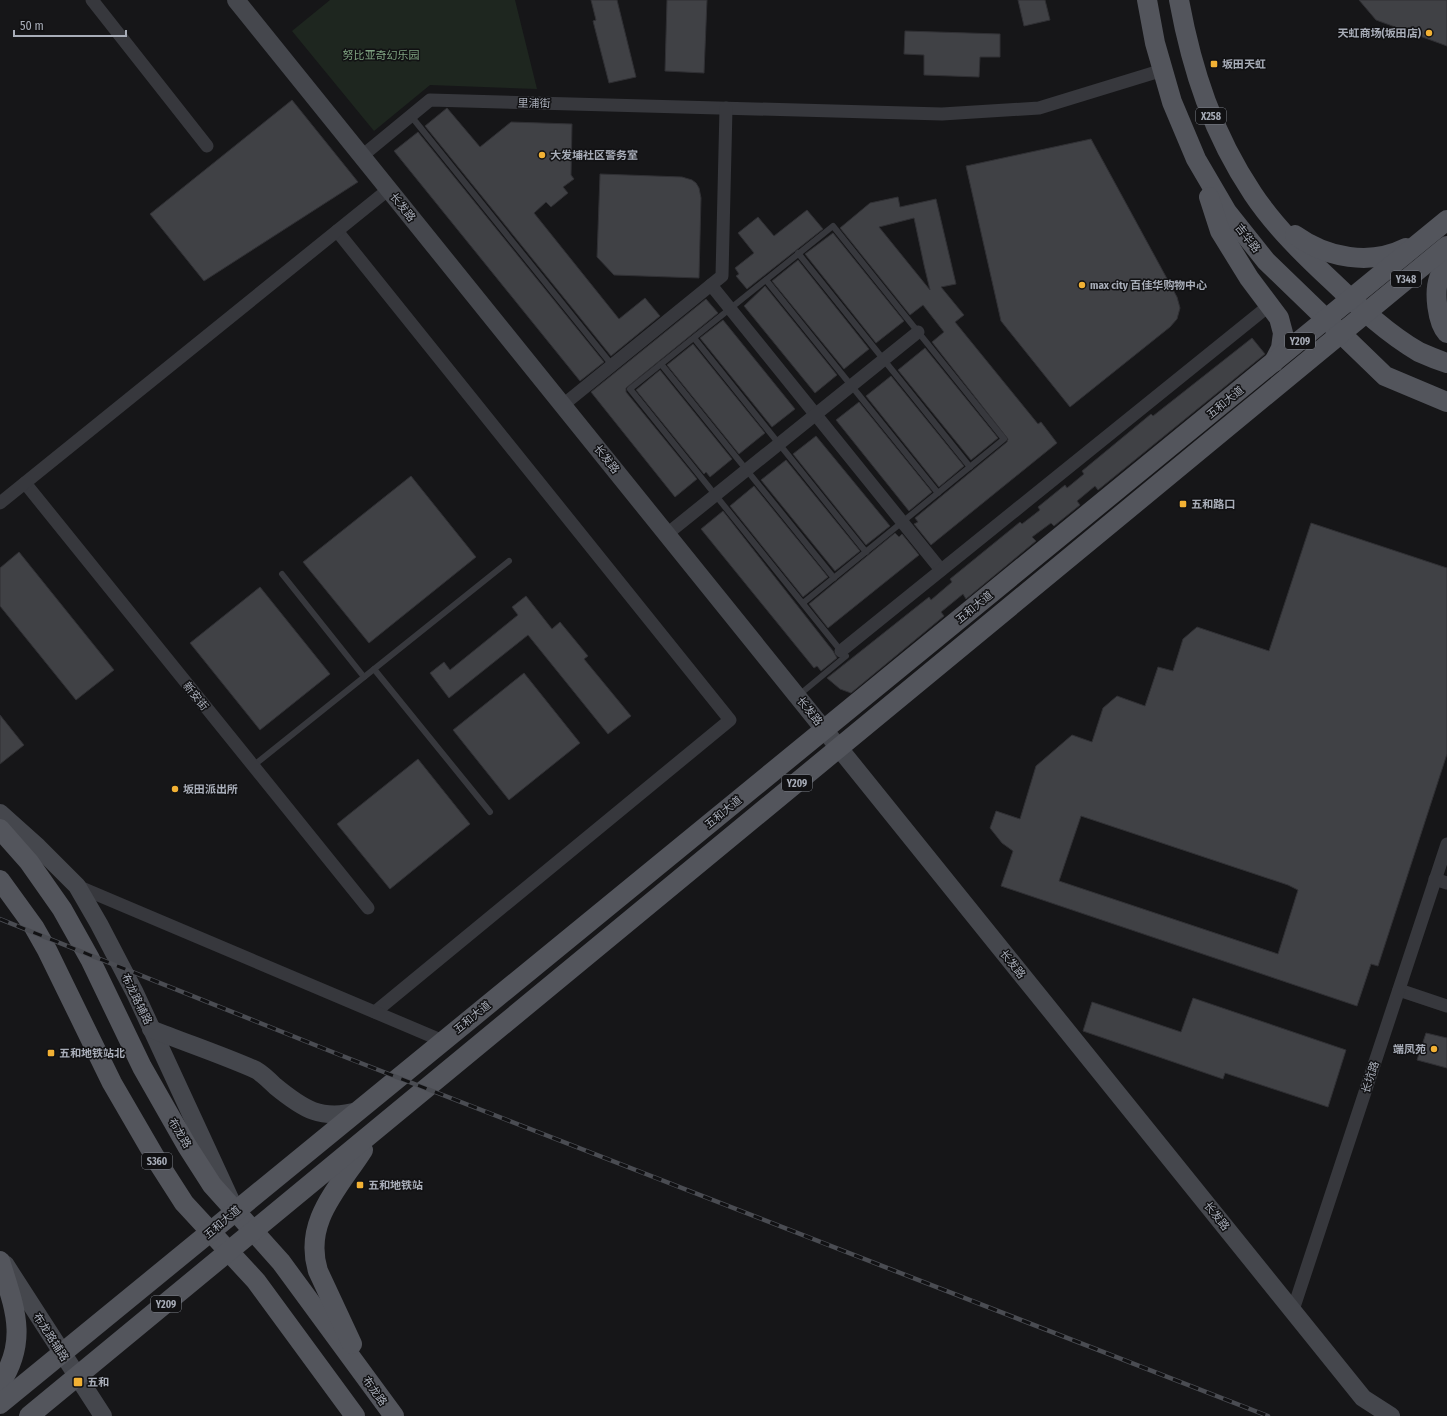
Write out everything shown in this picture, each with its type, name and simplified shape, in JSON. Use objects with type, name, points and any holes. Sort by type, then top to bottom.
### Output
[{"type":"main road","name":"吉华路","points":[[1147,0],[1155,44],[1172,102],[1196,159],[1227,212],[1266,261],[1385,376],[1447,402]]},
{"type":"main road","name":"X258","points":[[1179,0],[1186,37],[1201,92],[1224,145],[1253,194],[1272,219],[1304,254],[1366,313],[1419,352],[1447,363]]},
{"type":"main road","points":[[1196,159],[1220,231],[1250,278],[1271,304],[1279,318],[1283,334],[1281,348],[1274,362]]},
{"type":"main road","points":[[1272,219],[1310,246],[1335,255],[1360,258],[1382,257],[1401,251],[1426,238]]},
{"type":"main road","name":"五和大道","points":[[0,1404],[1447,220]]},
{"type":"main road","name":"五和大道","points":[[29,1416],[374,1133],[1447,246]]},
{"type":"main road","points":[[1447,265],[1439,278],[1436,297],[1439,314],[1447,333]]},
{"type":"main road","name":"布龙路","points":[[0,829],[29,862],[62,909],[90,959],[121,1026],[164,1107],[212,1184],[281,1262],[394,1416]]},
{"type":"main road","name":"S360","points":[[0,880],[23,910],[48,950],[112,1083],[155,1158],[184,1203],[256,1281],[355,1416]]},
{"type":"main road","points":[[370,1384],[318,1271],[313,1249],[314,1237],[321,1214],[374,1133]]},
{"type":"main road","points":[[0,1261],[16,1311],[18,1326],[14,1356],[9,1370],[0,1384]]},
{"type":"street","points":[[92,0],[207,146]]},
{"type":"street","name":"长发路","points":[[236,0],[1363,1398],[1391,1416]]},
{"type":"street","name":"里浦街","points":[[362,156],[430,100],[942,114],[1039,108],[1163,70]]},
{"type":"street","points":[[563,405],[722,276],[726,108]]},
{"type":"street","points":[[0,503],[389,189]]},
{"type":"street","points":[[338,231],[730,720],[375,1012]]},
{"type":"street","points":[[711,285],[941,570]]},
{"type":"street","points":[[841,651],[1271,304]]},
{"type":"street","points":[[667,534],[918,332]]},
{"type":"street","name":"新安街","points":[[25,483],[368,908]]},
{"type":"street","name":"布龙路辅路","points":[[0,813],[38,847],[77,886],[118,958],[236,1211]]},
{"type":"street","name":"长坑路","points":[[1293,1310],[1399,990],[1441,882],[1447,844]]},
{"type":"street","points":[[77,886],[443,1041]]},
{"type":"street","points":[[1399,990],[1447,1006]]},
{"type":"street","points":[[151,1029],[258,1071],[295,1103],[310,1110],[337,1115],[358,1111]]},
{"type":"street","name":"布龙路辅路","points":[[0,1256],[103,1416]]},
{"type":"lane","points":[[411,116],[612,365]]},
{"type":"lane","points":[[798,696],[846,656],[630,390],[832,226],[1004,439],[803,603]]},
{"type":"lane","points":[[798,253],[970,467]]},
{"type":"lane","points":[[766,280],[938,494]]},
{"type":"lane","points":[[694,338],[866,552]]},
{"type":"lane","points":[[661,364],[834,578]]},
{"type":"lane","points":[[253,766],[509,561]]},
{"type":"lane","points":[[282,574],[364,677]]},
{"type":"lane","points":[[374,669],[490,812]]},
{"type":"green space","name":"努比亚奇幻乐园","points":[[330,0],[515,0],[537,89],[430,85],[374,131],[292,31]]},
{"type":"building","points":[[591,0],[617,0],[636,77],[609,83],[593,21],[596,20]]},
{"type":"building","points":[[667,0],[707,0],[704,73],[665,71]]},
{"type":"building","points":[[1018,0],[1045,0],[1050,20],[1024,26]]},
{"type":"building","name":"天虹商场(坂田店)","points":[[1359,0],[1447,0],[1447,46],[1376,20]]},
{"type":"building","points":[[905,31],[1000,34],[1000,57],[980,57],[979,77],[924,75],[924,55],[904,54]]},
{"type":"building","points":[[292,100],[358,182],[204,281],[150,214]]},
{"type":"building","points":[[447,108],[480,147],[511,122],[572,124],[571,175],[574,179],[563,187],[568,193],[551,207],[546,202],[534,213],[619,319],[645,298],[660,316],[611,356],[425,126]]},
{"type":"building","points":[[418,132],[604,362],[580,381],[394,151]]},
{"type":"building","name":"max city 百佳华购物中心","points":[[1091,139],[1177,297],[1180,308],[1177,319],[1170,327],[1070,407],[1001,321],[966,166]]},
{"type":"building","points":[[600,174],[682,177],[696,183],[699,188],[701,198],[699,278],[614,275],[597,257]]},
{"type":"building","points":[[898,197],[900,207],[936,199],[956,284],[941,287],[964,315],[955,322],[1038,424],[1041,422],[1057,443],[931,545],[914,524],[918,522],[915,518],[1007,442],[1008,439],[932,342],[944,332],[923,305],[910,315],[840,228],[870,203]],"holes":[[[914,218],[930,290],[879,227]]]},
{"type":"building","points":[[807,210],[823,229],[747,289],[736,276],[739,274],[735,268],[754,253],[738,233],[758,217],[774,236]]},
{"type":"building","points":[[833,233],[904,321],[876,343],[805,254]]},
{"type":"building","points":[[798,260],[869,349],[844,369],[772,281]]},
{"type":"building","points":[[765,286],[837,375],[815,393],[744,306]]},
{"type":"building","points":[[706,299],[718,313],[626,388],[626,392],[697,479],[675,497],[591,392]]},
{"type":"building","points":[[723,320],[795,409],[772,427],[700,338]]},
{"type":"building","points":[[1252,338],[1265,354],[1098,490],[1095,486],[1077,501],[1080,505],[1054,526],[1051,523],[1032,537],[1036,541],[966,599],[963,594],[941,612],[944,616],[851,693],[840,689],[827,678],[929,597],[931,600],[952,582],[950,579],[1020,522],[1022,524],[1040,510],[1038,507],[1065,485],[1067,488],[1084,474],[1082,471],[1151,414],[1153,416]]},
{"type":"building","points":[[693,344],[765,433],[739,454],[667,365]]},
{"type":"building","points":[[925,348],[998,438],[971,460],[898,370]]},
{"type":"building","points":[[660,370],[732,459],[710,477],[706,472],[704,474],[636,390]]},
{"type":"building","points":[[891,376],[964,466],[939,487],[866,396]]},
{"type":"building","points":[[859,402],[932,492],[909,511],[836,420]]},
{"type":"building","points":[[816,436],[890,526],[866,545],[793,454]]},
{"type":"building","points":[[786,460],[860,551],[835,571],[761,480]]},
{"type":"building","points":[[411,476],[476,557],[369,643],[303,562]]},
{"type":"building","points":[[754,486],[828,577],[803,597],[730,506]]},
{"type":"building","points":[[723,511],[833,651],[837,658],[821,671],[817,666],[814,668],[701,529]]},
{"type":"building","points":[[1311,523],[1447,568],[1447,754],[1378,966],[1371,964],[1357,1006],[1001,886],[1013,851],[1002,843],[990,828],[996,811],[1020,819],[1036,766],[1072,735],[1092,742],[1103,708],[1117,696],[1145,706],[1158,667],[1173,671],[1183,639],[1197,627],[1269,651]],"holes":[[[1081,816],[1288,885],[1298,890],[1278,954],[1059,881]]]},
{"type":"building","points":[[895,533],[899,537],[902,534],[919,555],[828,628],[809,604]]},
{"type":"building","points":[[19,552],[114,670],[76,700],[0,606],[0,568]]},
{"type":"building","points":[[260,587],[330,674],[260,730],[190,643]]},
{"type":"building","points":[[526,596],[552,629],[560,622],[588,656],[584,659],[631,716],[608,734],[528,635],[449,698],[430,673],[444,662],[450,670],[518,615],[512,607]]},
{"type":"building","points":[[524,673],[580,743],[509,800],[453,730]]},
{"type":"building","points":[[0,715],[24,745],[0,764]]},
{"type":"building","points":[[418,759],[470,824],[390,889],[337,824]]},
{"type":"building","points":[[1193,998],[1346,1050],[1328,1107],[1225,1073],[1223,1079],[1083,1031],[1092,1002],[1181,1032]]},
{"type":"building","name":"端凤苑","points":[[1426,1033],[1447,1038],[1447,1068],[1417,1060]]},
{"type":"railway","points":[[0,919],[340,1055],[1268,1416]]},
{"type":"place","name":"天虹商场(坂田店)","points":[[1429,33]]},
{"type":"place","name":"坂田天虹","points":[[1214,64]]},
{"type":"place","name":"大发埔社区警务室","points":[[542,155]]},
{"type":"place","name":"max city 百佳华购物中心","points":[[1082,285]]},
{"type":"place","name":"五和路口","points":[[1183,504]]},
{"type":"place","name":"坂田派出所","points":[[175,789]]},
{"type":"place","name":"端凤苑","points":[[1434,1049]]},
{"type":"place","name":"五和地铁站北","points":[[51,1053]]},
{"type":"place","name":"五和地铁站","points":[[360,1185]]},
{"type":"place","name":"五和","points":[[78,1382]]}]
